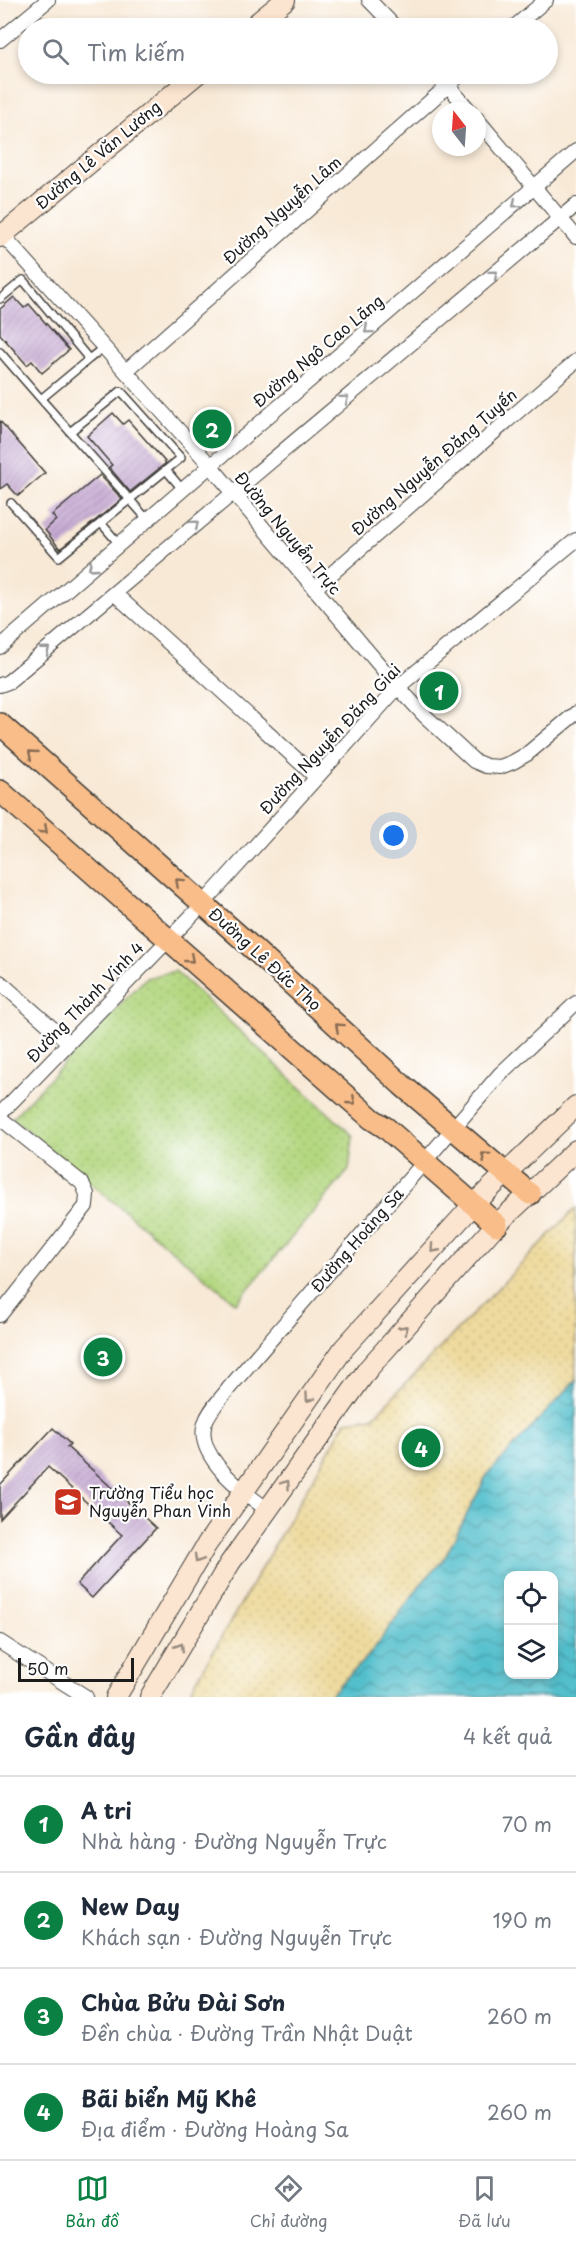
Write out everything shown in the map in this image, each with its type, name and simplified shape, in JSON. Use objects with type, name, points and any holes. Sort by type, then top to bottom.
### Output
[{"type":"main road","points":[[263,18],[285,0]]},
{"type":"main road","name":"Đường Lê Văn Lương","points":[[1,235],[185,84]]},
{"type":"main road","name":"Đường Lê Đức Thọ","points":[[0,724],[453,1129],[530,1194]]},
{"type":"main road","points":[[0,791],[372,1119],[497,1225]]},
{"type":"main road","points":[[116,1697],[207,1544],[344,1348],[473,1205],[576,1106]]},
{"type":"main road","points":[[150,1697],[230,1563],[368,1369],[497,1225],[576,1150]]},
{"type":"street","points":[[26,18],[48,0]]},
{"type":"street","points":[[369,0],[386,18]]},
{"type":"street","points":[[525,18],[546,0]]},
{"type":"street","points":[[0,40],[18,25]]},
{"type":"street","points":[[448,85],[462,102]]},
{"type":"street","name":"Đường Nguyễn Lâm","points":[[126,371],[448,85]]},
{"type":"street","points":[[486,130],[576,237]]},
{"type":"street","name":"Đường Ngô Cao Lãng","points":[[0,647],[576,151]]},
{"type":"street","points":[[0,685],[8,682],[576,205]]},
{"type":"street","name":"Đường Nguyễn Trực","points":[[1,235],[210,465],[398,687],[424,715],[474,761],[486,766],[500,766],[513,762],[527,754],[576,713]]},
{"type":"street","name":"Đường Nguyễn Đăng Tuyến","points":[[314,589],[576,360]]},
{"type":"street","name":"Đường Nguyễn Đăng Giai","points":[[169,940],[398,687],[576,540]]},
{"type":"street","points":[[114,593],[316,777]]},
{"type":"street","name":"Đường Thành Vinh 4","points":[[0,1116],[68,1042],[169,940]]},
{"type":"street","points":[[0,982],[68,1042]]},
{"type":"street","name":"Đường Hoàng Sa","points":[[268,1510],[243,1492],[214,1462],[205,1446],[204,1425],[208,1415],[500,1074],[576,1004]]},
{"type":"street","points":[[0,1116],[82,1183],[87,1194],[86,1206],[0,1315]]},
{"type":"street","points":[[0,1642],[86,1697]]},
{"type":"lane","points":[[0,299],[23,280],[89,359]]},
{"type":"lane","points":[[40,399],[104,347]]},
{"type":"lane","points":[[0,352],[147,519]]},
{"type":"lane","points":[[11,503],[59,557],[181,458],[122,391],[70,432]]},
{"type":"lane","points":[[139,411],[152,400]]},
{"type":"lane","points":[[166,470],[182,489]]},
{"type":"lane","points":[[101,523],[119,544]]},
{"type":"green space","points":[[175,971],[353,1136],[349,1170],[236,1303],[12,1118],[146,978]]},
{"type":"sand","points":[[576,1208],[576,1380],[487,1475],[444,1559],[420,1585],[371,1653],[328,1697],[187,1697],[346,1421],[373,1417]]},
{"type":"water","points":[[576,1380],[576,1697],[328,1697],[371,1653],[420,1585],[444,1559],[487,1475]]},
{"type":"building","points":[[14,297],[24,308],[29,304],[69,350],[42,373],[32,361],[27,365],[0,334],[0,309]]},
{"type":"building","points":[[113,413],[123,424],[128,420],[166,463],[130,492],[109,467],[112,465],[87,436]]},
{"type":"building","points":[[0,421],[45,473],[18,496],[7,484],[0,489]]},
{"type":"building","points":[[100,475],[122,499],[60,549],[45,530],[56,520],[52,515]]},
{"type":"building","points":[[53,1428],[70,1444],[67,1447],[156,1528],[92,1598],[77,1584],[122,1535],[48,1467],[0,1519],[0,1485]]},
{"type":"place","name":"New Day","points":[[212,429]]},
{"type":"place","name":"A tri","points":[[439,691]]},
{"type":"place","name":"Chùa Bửu Đài Sơn","points":[[103,1357]]},
{"type":"place","name":"Bãi biển Mỹ Khê","points":[[421,1448]]},
{"type":"place","name":"Trường Tiểu học Nguyễn Phan Vinh","points":[[68,1502]]}]
